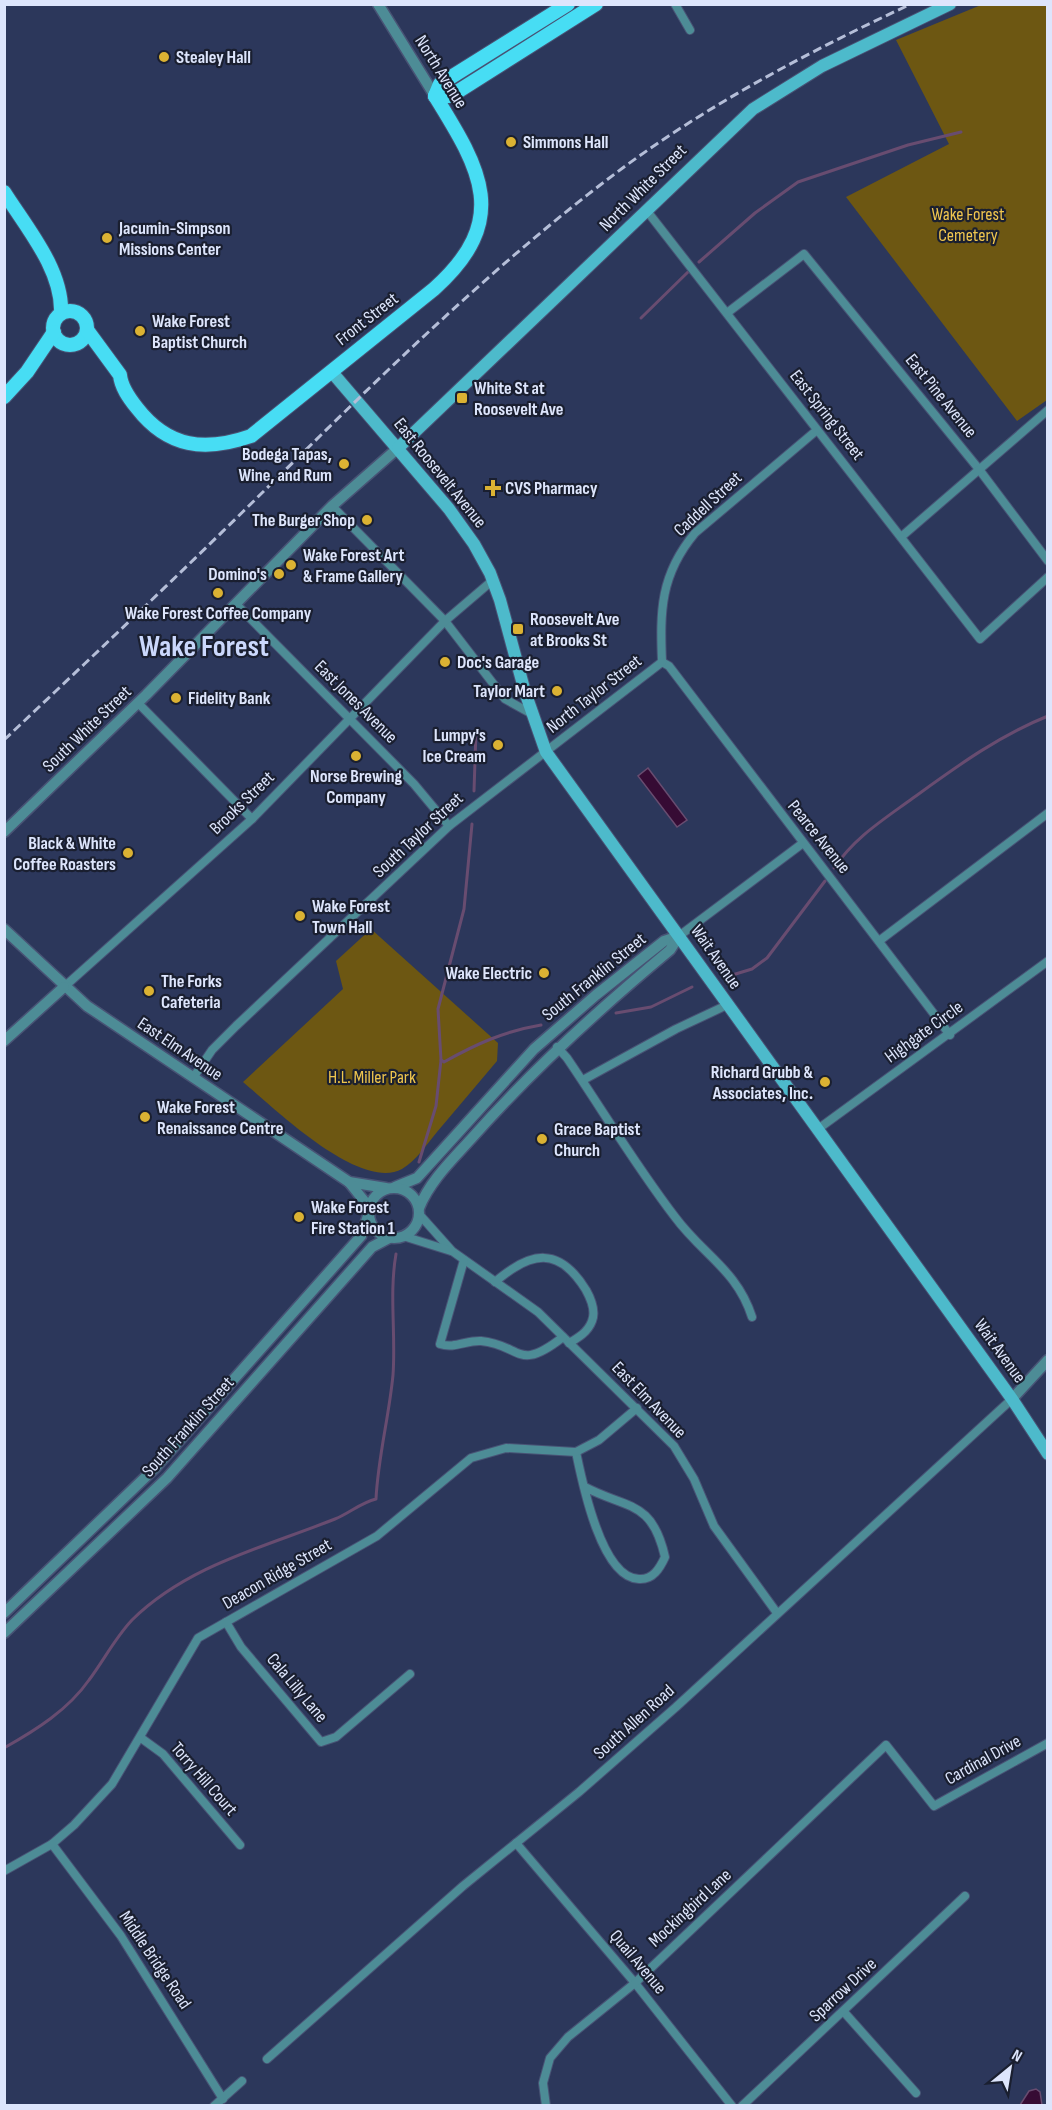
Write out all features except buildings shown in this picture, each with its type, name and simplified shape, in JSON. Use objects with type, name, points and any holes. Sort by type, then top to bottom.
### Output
[{"type":"main road","points":[[568,4],[440,84],[435,96],[448,96],[456,92],[596,4]]},
{"type":"main road","name":"North White Street","points":[[398,448],[647,211],[694,163],[763,102],[822,66],[950,4]]},
{"type":"main road","name":"North Avenue","points":[[435,96],[473,159]]},
{"type":"main road","name":"Front Street","points":[[77,339],[95,353],[121,382],[132,402],[152,424],[165,434],[198,446],[225,445],[251,436],[434,289],[463,260],[480,218],[480,184],[473,159]]},
{"type":"main road","points":[[4,192],[47,261],[61,299],[61,314],[54,323],[54,333],[27,372],[4,398]]},
{"type":"main road","points":[[27,372],[77,339],[85,319],[77,312],[59,273],[47,261]]},
{"type":"main road","points":[[61,314],[77,312]]},
{"type":"main road","points":[[54,333],[77,339]]},
{"type":"main road","name":"East Roosevelt Avenue","points":[[331,371],[462,525],[493,580],[532,714]]},
{"type":"main road","name":"Wait Avenue","points":[[532,714],[546,752],[1012,1399],[1047,1454]]},
{"type":"street","name":"North Avenue","points":[[378,4],[435,96]]},
{"type":"street","points":[[675,4],[690,30]]},
{"type":"street","name":"East Spring Street","points":[[647,211],[980,639],[1047,577]]},
{"type":"street","name":"East Pine Avenue","points":[[727,313],[804,255],[978,468],[1047,561]]},
{"type":"street","points":[[901,537],[1047,410]]},
{"type":"street","name":"Caddell Street","points":[[662,662],[660,622],[663,597],[668,578],[684,546],[694,533],[817,430]]},
{"type":"street","name":"South White Street","points":[[4,832],[237,605],[332,506],[398,448]]},
{"type":"street","points":[[332,506],[445,621],[505,699],[519,709],[532,714]]},
{"type":"street","name":"Brooks Street","points":[[4,1041],[252,819],[445,621],[493,580]]},
{"type":"street","name":"East Jones Avenue","points":[[237,605],[414,784],[448,826]]},
{"type":"street","name":"North Taylor Street","points":[[546,752],[662,662]]},
{"type":"street","name":"Pearce Avenue","points":[[662,662],[669,666],[950,1035]]},
{"type":"street","points":[[138,703],[252,819]]},
{"type":"street","name":"South Taylor Street","points":[[193,1078],[212,1050],[236,1026],[448,826],[546,752]]},
{"type":"street","points":[[879,941],[1047,813]]},
{"type":"street","points":[[679,936],[803,843]]},
{"type":"street","name":"East Elm Avenue","points":[[4,929],[87,1006],[349,1182],[368,1211]]},
{"type":"street","name":"South Franklin Street","points":[[419,1211],[428,1188],[504,1101],[557,1047],[670,950],[679,936]]},
{"type":"street","name":"South Franklin Street","points":[[390,1188],[417,1178],[549,1035],[664,941],[679,936]]},
{"type":"street","name":"Highgate Circle","points":[[818,1129],[950,1035],[1047,961]]},
{"type":"street","points":[[582,1080],[727,1005]]},
{"type":"street","points":[[557,1047],[675,1217],[698,1245],[738,1284],[752,1317]]},
{"type":"street","name":"East Elm Avenue","points":[[349,1182],[390,1188]]},
{"type":"street","points":[[390,1188],[411,1194],[419,1211],[415,1227],[404,1236],[389,1238],[376,1231],[368,1211],[378,1192],[390,1188]]},
{"type":"street","name":"South Franklin Street","points":[[4,1613],[177,1444],[361,1236],[368,1211]]},
{"type":"street","name":"East Elm Avenue","points":[[419,1211],[452,1251],[538,1312],[674,1446],[694,1479],[714,1526],[777,1613]]},
{"type":"street","name":"East Elm Avenue","points":[[404,1236],[452,1251]]},
{"type":"street","name":"South Franklin Street","points":[[4,1633],[166,1478],[372,1247],[389,1238]]},
{"type":"street","points":[[464,1260],[440,1344],[457,1346],[484,1341],[524,1356],[542,1352],[587,1330],[593,1320],[594,1308],[581,1282],[566,1264],[552,1258],[524,1260],[495,1282]]},
{"type":"street","points":[[1012,1399],[1047,1360]]},
{"type":"street","name":"South Allen Road","points":[[267,2059],[516,1843],[652,1729],[1012,1399]]},
{"type":"street","points":[[585,1487],[633,1505],[650,1521],[662,1545],[665,1557],[654,1574],[644,1579],[633,1579],[622,1572],[599,1536],[585,1487],[576,1452],[599,1440],[637,1408]]},
{"type":"street","name":"Deacon Ridge Street","points":[[4,1871],[52,1844],[74,1825],[112,1784],[198,1638],[377,1536],[471,1458],[506,1448],[576,1452]]},
{"type":"street","name":"Cala Lilly Lane","points":[[226,1622],[241,1647],[321,1742],[336,1737],[410,1674]]},
{"type":"street","name":"Torry Hill Court","points":[[141,1738],[163,1754],[240,1845]]},
{"type":"street","name":"Cardinal Drive","points":[[886,1745],[934,1806],[1047,1743]]},
{"type":"street","name":"Mockingbird Lane","points":[[546,2106],[543,2083],[550,2058],[568,2037],[635,1983],[886,1745]]},
{"type":"street","name":"Quail Avenue","points":[[516,1843],[635,1983],[732,2106]]},
{"type":"street","name":"Middle Bridge Road","points":[[52,1844],[121,1936],[223,2099]]},
{"type":"street","name":"Sparrow Drive","points":[[742,2106],[965,1896]]},
{"type":"street","points":[[844,2012],[916,2093]]},
{"type":"street","points":[[214,2106],[242,2081]]},
{"type":"green space","name":"Wake Forest Cemetery","points":[[981,5],[1047,5],[1047,400],[1017,421],[846,197],[949,144],[896,40]]},
{"type":"green space","name":"H.L. Miller Park","points":[[371,929],[498,1043],[497,1061],[421,1152],[402,1169],[384,1173],[364,1169],[318,1144],[243,1082],[343,989],[336,961]]},
{"type":"shaded area","points":[[648,768],[687,820],[677,827],[638,776]]},
{"type":"shaded area","points":[[1036,2089],[1040,2092],[1042,2105],[1020,2105],[1029,2091]]},
{"type":"waterway","points":[[699,262],[755,213],[798,182],[908,145],[961,132]]},
{"type":"waterway","points":[[641,318],[688,272]]},
{"type":"waterway","points":[[834,868],[851,847],[870,830],[945,775],[1012,733],[1048,716]]},
{"type":"waterway","points":[[474,791],[476,731]]},
{"type":"waterway","points":[[419,1162],[436,1106],[441,1060],[438,1009],[464,909],[472,824]]},
{"type":"waterway","points":[[729,976],[752,969],[767,958],[825,881]]},
{"type":"waterway","points":[[616,1013],[651,1007],[692,987]]},
{"type":"waterway","points":[[441,1060],[444,1062],[479,1044],[503,1035],[541,1025]]},
{"type":"waterway","points":[[4,1748],[39,1726],[71,1701],[81,1691],[120,1634],[154,1601],[202,1571],[228,1559],[335,1519],[376,1499],[393,1375],[393,1284],[396,1254]]},
{"type":"railway","points":[[4,740],[397,361],[530,241],[624,167],[692,121],[764,78],[911,4]]},
{"type":"place","name":"Stealey Hall","points":[[164,57]]},
{"type":"place","name":"Simmons Hall","points":[[511,142]]},
{"type":"place","name":"Jacumin-Simpson Missions Center","points":[[107,238]]},
{"type":"place","name":"Wake Forest Baptist Church","points":[[140,331]]},
{"type":"place","name":"White St at Roosevelt Ave","points":[[462,398]]},
{"type":"place","name":"Bodega Tapas, Wine, and Rum","points":[[344,464]]},
{"type":"place","name":"CVS Pharmacy","points":[[493,488]]},
{"type":"place","name":"The Burger Shop","points":[[367,520]]},
{"type":"place","name":"Wake Forest Art & Frame Gallery","points":[[291,565]]},
{"type":"place","name":"Domino's","points":[[279,574]]},
{"type":"place","name":"Wake Forest Coffee Company","points":[[218,593]]},
{"type":"place","name":"Roosevelt Ave at Brooks St","points":[[518,629]]},
{"type":"place","name":"Doc's Garage","points":[[445,662]]},
{"type":"place","name":"Taylor Mart","points":[[557,691]]},
{"type":"place","name":"Fidelity Bank","points":[[176,698]]},
{"type":"place","name":"Lumpy's Ice Cream","points":[[498,745]]},
{"type":"place","name":"Norse Brewing Company","points":[[356,756]]},
{"type":"place","name":"Black & White Coffee Roasters","points":[[128,853]]},
{"type":"place","name":"Wake Forest Town Hall","points":[[300,916]]},
{"type":"place","name":"Wake Electric","points":[[544,973]]},
{"type":"place","name":"The Forks Cafeteria","points":[[149,991]]},
{"type":"place","name":"Richard Grubb & Associates, Inc.","points":[[825,1082]]},
{"type":"place","name":"Wake Forest Renaissance Centre","points":[[145,1117]]},
{"type":"place","name":"Grace Baptist Church","points":[[542,1139]]},
{"type":"place","name":"Wake Forest Fire Station 1","points":[[299,1217]]},
{"type":"district","name":"Wake Forest","points":[[204,647]]}]
